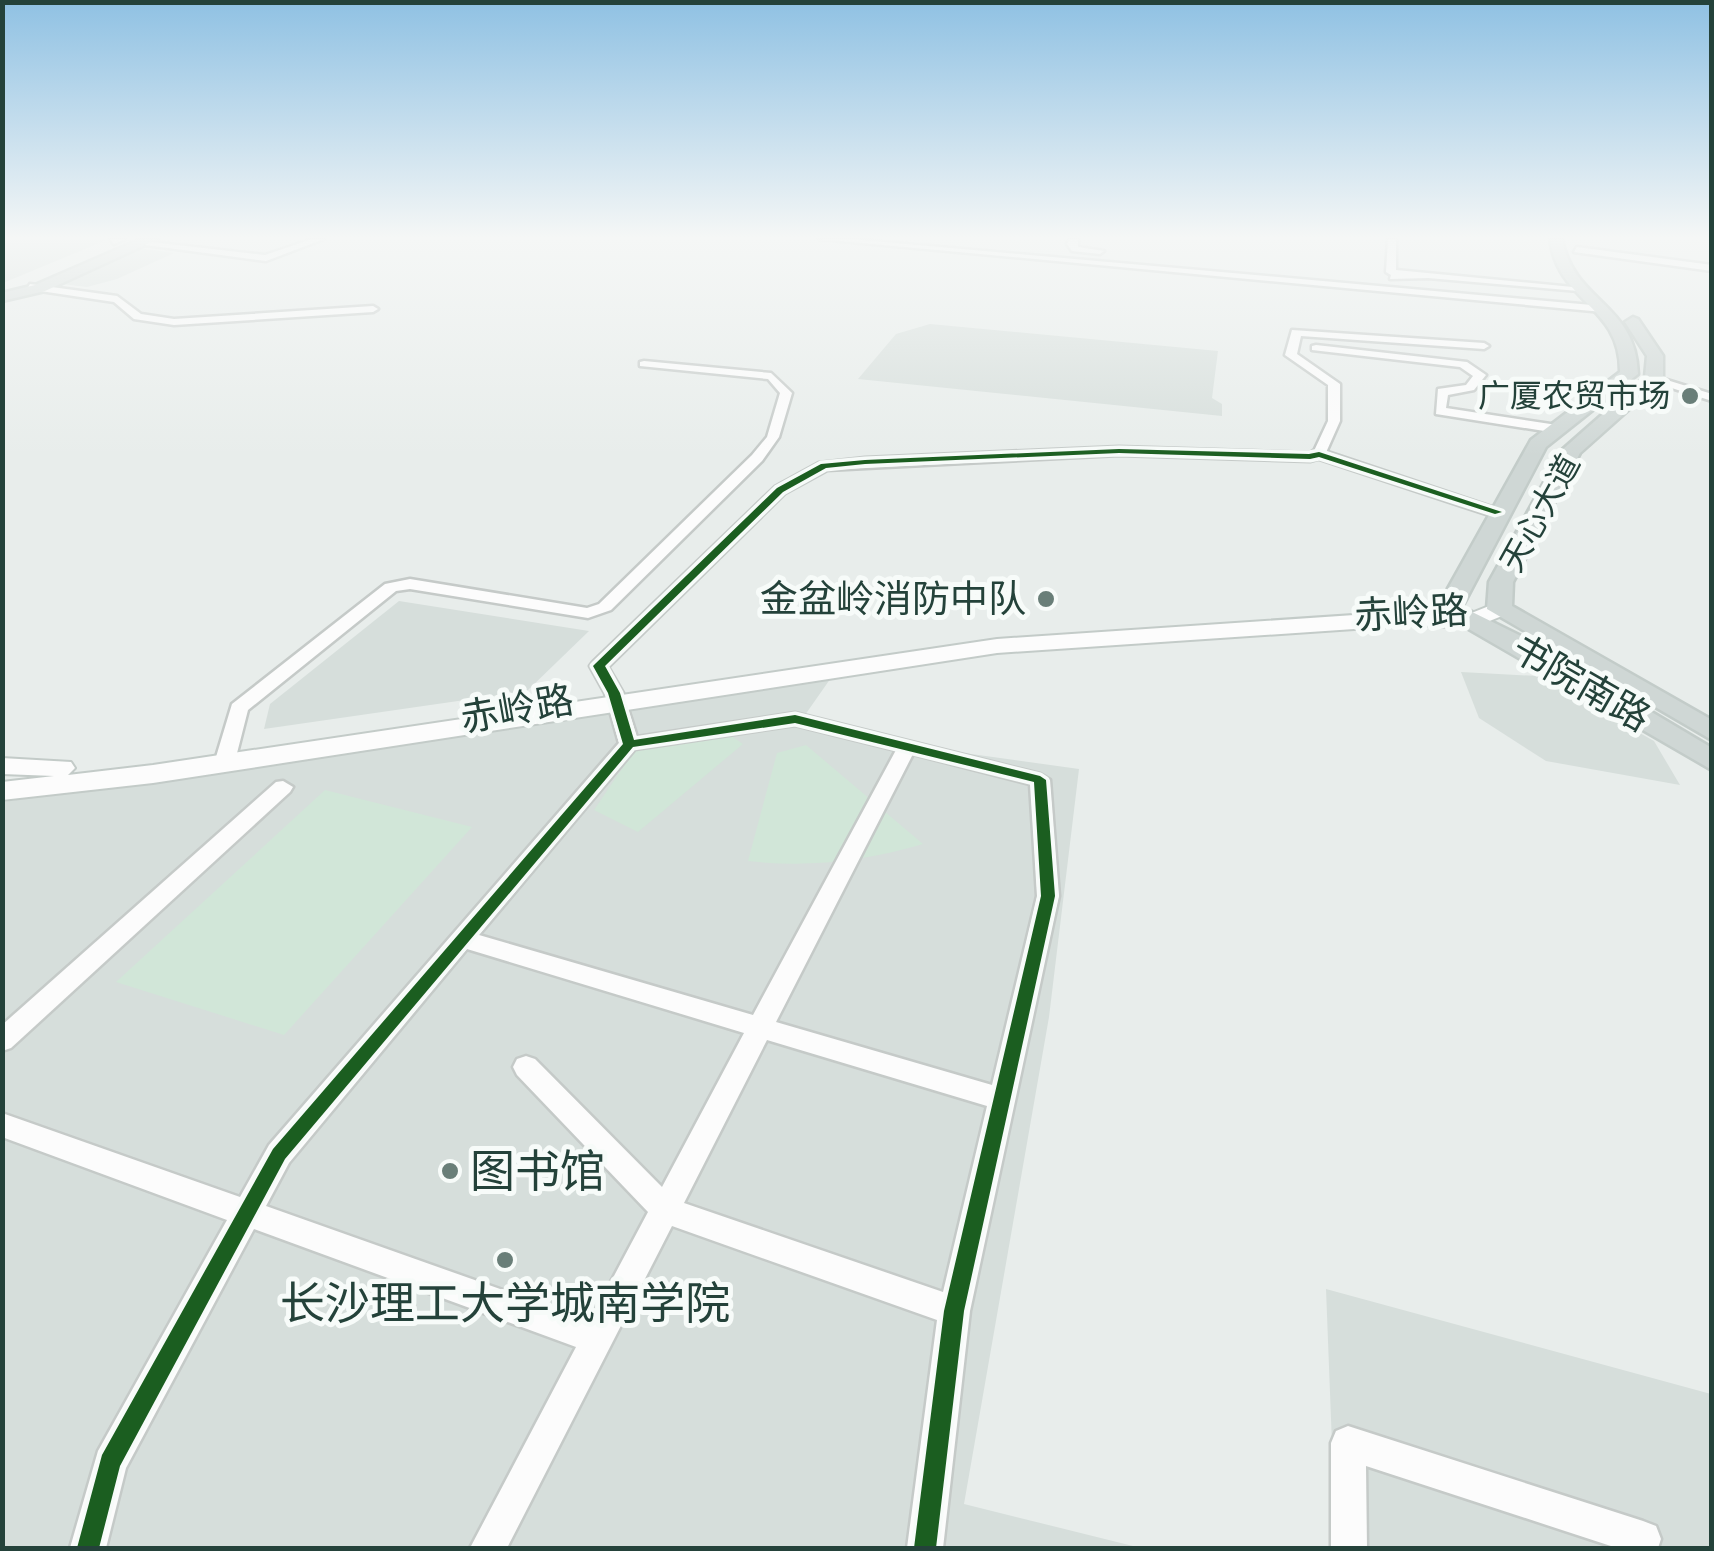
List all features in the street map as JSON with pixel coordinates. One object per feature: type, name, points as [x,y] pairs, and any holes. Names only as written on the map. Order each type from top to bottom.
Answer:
[{"type":"main road","name":"天心大道","points":[[1460,616],[1498,512],[1538,444],[1629,374],[1632,354],[1624,330],[1605,311]]},
{"type":"main road","points":[[1622,311],[1642,332],[1655,356],[1654,379]]},
{"type":"main road","name":"天心大道","points":[[1499,608],[1501,582],[1572,450],[1654,379]]},
{"type":"main road","name":"赤岭路","points":[[6,790],[32,770],[226,757],[616,697],[997,646],[1460,616],[1499,608]]},
{"type":"main road","name":"书院南路","points":[[1499,608],[1712,732]]},
{"type":"main road","name":"书院南路","points":[[1460,616],[1530,651],[1712,762]]},
{"type":"main road","name":"赤岭路","points":[[6,790],[173,771],[616,697]]},
{"type":"street","points":[[131,311],[138,317],[174,322],[337,311]]},
{"type":"street","points":[[1318,454],[1334,421],[1334,384],[1290,355],[1293,335],[1303,331],[1484,346]]},
{"type":"street","points":[[1401,339],[1402,358]]},
{"type":"street","points":[[1316,348],[1463,364],[1480,375],[1470,388],[1442,392],[1440,411],[1558,429]]},
{"type":"street","points":[[226,757],[240,708],[391,587],[410,584],[558,610],[588,612],[605,607],[757,458],[773,437],[786,393],[771,376],[644,364]]},
{"type":"street","points":[[1654,379],[1712,398]]},
{"type":"street","points":[[629,744],[616,697],[599,666],[780,490],[824,466],[1119,451],[1310,457],[1318,454],[1498,512]]},
{"type":"street","points":[[88,1548],[110,1463],[278,1154],[629,744],[794,719],[1040,780],[1048,896],[954,1311],[925,1548]]},
{"type":"street","points":[[488,1548],[906,747]]},
{"type":"street","points":[[2,1041],[283,787]]},
{"type":"street","points":[[462,939],[1004,1100]]},
{"type":"street","points":[[526,1068],[665,1210],[954,1311]]},
{"type":"street","points":[[2,1125],[598,1339]]},
{"type":"street","points":[[1349,1548],[1348,1444],[1643,1540],[1640,1548]]},
{"type":"shaded area","points":[[930,324],[1218,351],[1212,398],[1222,404],[1222,416],[858,379],[896,334]]},
{"type":"shaded area","points":[[399,601],[589,631],[527,691],[264,729],[270,704]]},
{"type":"shaded area","points":[[1461,672],[1538,676],[1654,741],[1680,785],[1546,761],[1479,718]]},
{"type":"shaded area","name":"长沙理工大学城南学院","points":[[833,675],[805,715],[964,753],[1079,769],[1049,1017],[964,1504],[1141,1548],[3,1548],[3,802]]},
{"type":"shaded area","points":[[1326,1289],[1711,1394],[1711,1548],[1336,1548]]},
{"type":"green space","points":[[727,733],[743,744],[638,832],[594,810],[636,748]]},
{"type":"green space","points":[[806,745],[923,844],[836,861],[748,861],[777,753]]},
{"type":"green space","points":[[325,790],[472,827],[284,1035],[116,982]]},
{"type":"cycle path","points":[[88,1548],[110,1463],[279,1154],[629,744],[614,693],[599,666],[780,490],[824,466],[865,462],[1119,451],[1310,457],[1319,454],[1498,512]]},
{"type":"cycle path","points":[[629,744],[795,719],[1040,780],[1048,896],[954,1311],[925,1548]]},
{"type":"place","name":"广厦农贸市场","points":[[1690,396]]},
{"type":"place","name":"金盆岭消防中队","points":[[1046,599]]},
{"type":"place","name":"图书馆","points":[[450,1171]]},
{"type":"place","name":"长沙理工大学城南学院","points":[[505,1260]]}]
